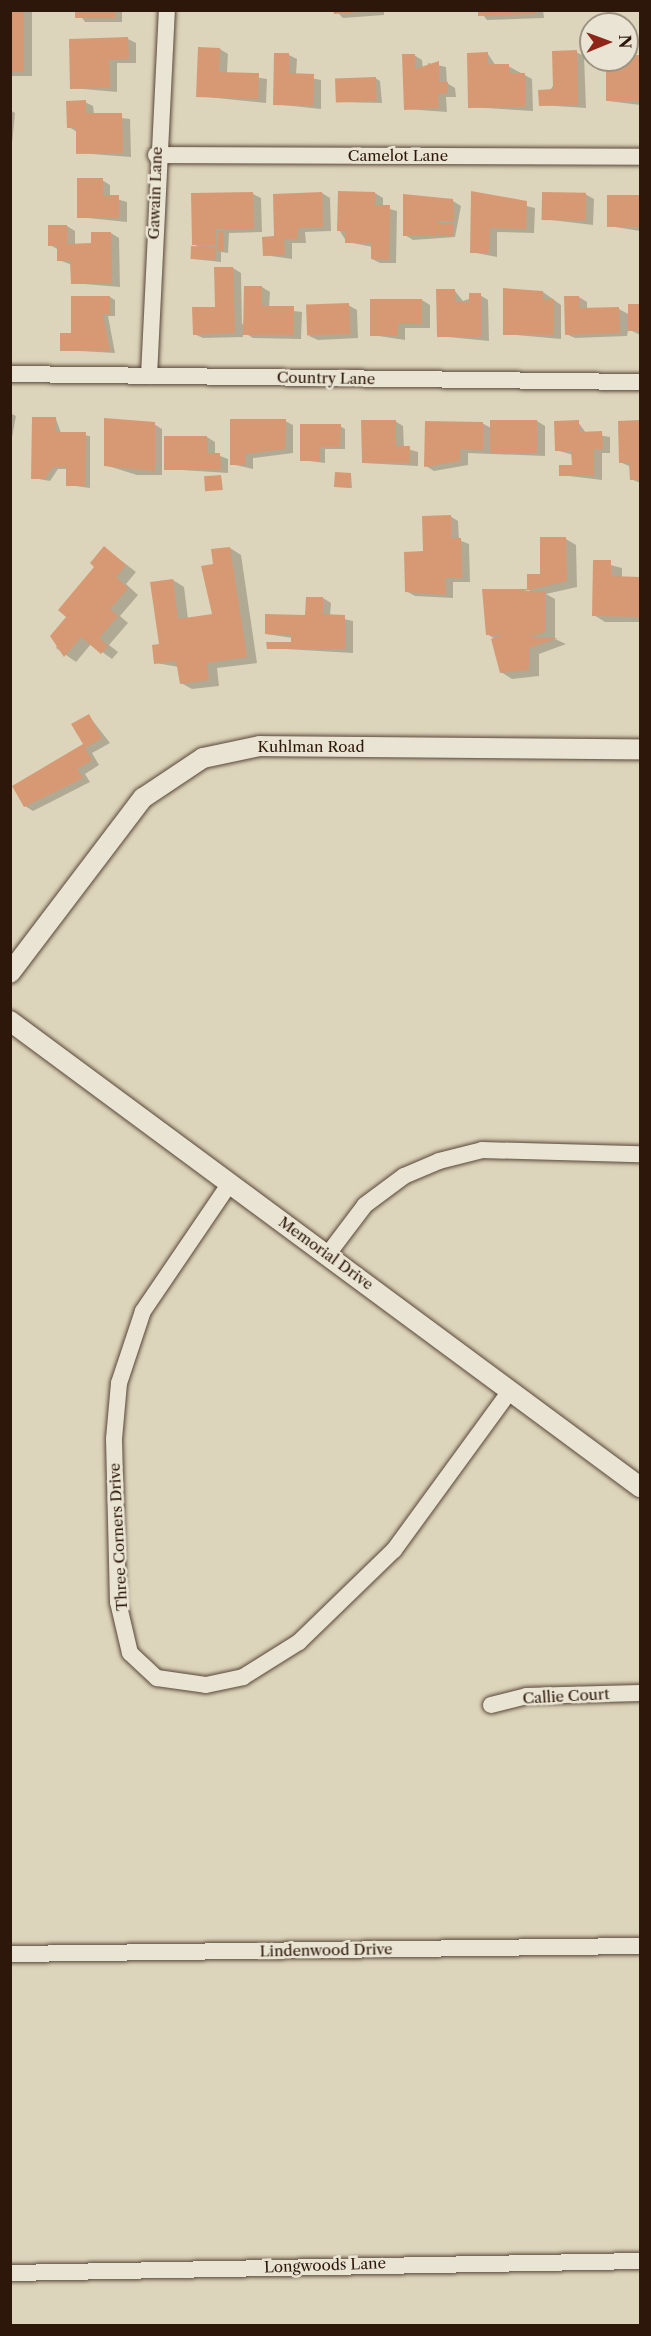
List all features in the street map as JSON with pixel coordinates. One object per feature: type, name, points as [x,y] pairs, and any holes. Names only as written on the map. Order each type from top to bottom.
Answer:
[{"type":"street","name":"Gawain Lane","points":[[149,376],[156,155],[167,10]]},
{"type":"street","name":"Camelot Lane","points":[[156,155],[640,157]]},
{"type":"street","name":"Country Lane","points":[[10,374],[640,382]]},
{"type":"street","name":"Kuhlman Road","points":[[10,973],[143,798],[203,758],[260,746],[640,749]]},
{"type":"street","name":"Memorial Drive","points":[[10,1021],[640,1487]]},
{"type":"street","points":[[328,1254],[365,1205],[404,1176],[439,1161],[482,1150],[640,1154]]},
{"type":"street","name":"Three Corners Drive","points":[[230,1183],[143,1311],[119,1383],[114,1439],[118,1602],[130,1653],[157,1678],[206,1685],[243,1677],[299,1642],[394,1550],[510,1391]]},
{"type":"street","name":"Callie Court","points":[[491,1705],[526,1696],[640,1693]]},
{"type":"street","name":"Lindenwood Drive","points":[[10,1954],[640,1946]]},
{"type":"street","name":"Longwoods Lane","points":[[10,2273],[640,2261]]},
{"type":"building","points":[[10,10],[24,10],[24,72],[10,72]]},
{"type":"building","points":[[75,10],[115,10],[115,18],[75,18]]},
{"type":"building","points":[[333,10],[360,10],[360,12],[334,14]]},
{"type":"building","points":[[478,10],[536,10],[536,14],[478,16]]},
{"type":"building","points":[[128,37],[129,59],[109,60],[110,88],[70,89],[69,39]]},
{"type":"building","points":[[198,47],[220,48],[219,72],[259,73],[258,99],[196,97]]},
{"type":"building","points":[[577,50],[578,105],[539,106],[538,90],[553,89],[552,51]]},
{"type":"building","points":[[488,52],[488,64],[509,64],[509,73],[525,73],[525,107],[468,108],[467,53]]},
{"type":"building","points":[[274,53],[289,53],[289,73],[314,74],[313,106],[273,105]]},
{"type":"building","points":[[402,54],[415,54],[415,69],[439,61],[439,82],[448,82],[448,93],[438,94],[439,108],[404,110]]},
{"type":"building","points":[[639,55],[640,101],[606,101],[606,72],[639,72]]},
{"type":"building","points":[[376,77],[377,101],[336,102],[335,78]]},
{"type":"building","points":[[86,100],[86,113],[122,113],[123,153],[76,154],[76,128],[67,128],[66,101]]},
{"type":"building","points":[[77,178],[103,178],[103,195],[119,195],[119,218],[77,218]]},
{"type":"building","points":[[338,191],[375,192],[375,205],[390,205],[389,260],[371,259],[371,243],[345,243],[345,231],[337,231]]},
{"type":"building","points":[[471,191],[527,201],[526,229],[490,228],[489,253],[470,253]]},
{"type":"building","points":[[253,192],[254,229],[216,229],[216,245],[192,245],[191,193]]},
{"type":"building","points":[[322,192],[323,227],[298,228],[298,239],[284,239],[285,255],[263,256],[262,237],[274,236],[273,194]]},
{"type":"building","points":[[542,192],[586,193],[586,221],[542,220]]},
{"type":"building","points":[[403,194],[453,199],[454,221],[437,221],[437,236],[403,236]]},
{"type":"building","points":[[607,195],[640,195],[640,227],[607,227]]},
{"type":"building","points":[[438,223],[453,223],[453,236],[438,236]]},
{"type":"building","points":[[48,225],[67,225],[67,244],[91,243],[91,232],[111,232],[112,284],[71,284],[70,261],[57,261],[57,246],[48,246]]},
{"type":"building","points":[[218,231],[224,231],[224,251],[217,250]]},
{"type":"building","points":[[191,246],[216,247],[216,260],[191,259]]},
{"type":"building","points":[[214,267],[233,267],[235,333],[193,335],[192,307],[215,307]]},
{"type":"building","points":[[244,286],[262,286],[262,306],[294,306],[294,335],[243,335]]},
{"type":"building","points":[[503,288],[543,291],[543,299],[554,299],[554,335],[503,335]]},
{"type":"building","points":[[436,289],[455,289],[456,302],[469,302],[469,293],[481,293],[481,337],[437,337]]},
{"type":"building","points":[[71,296],[110,296],[110,314],[103,314],[110,351],[60,351],[60,333],[71,333]]},
{"type":"building","points":[[564,296],[579,296],[579,308],[619,307],[620,333],[565,335]]},
{"type":"building","points":[[370,299],[422,299],[422,324],[398,324],[398,336],[370,336]]},
{"type":"building","points":[[349,303],[350,334],[307,335],[306,305]]},
{"type":"building","points":[[628,304],[640,304],[640,331],[628,331]]},
{"type":"building","points":[[32,417],[56,417],[56,432],[86,432],[85,486],[66,486],[66,467],[53,467],[45,479],[31,479]]},
{"type":"building","points":[[104,418],[155,422],[155,471],[104,466]]},
{"type":"building","points":[[230,419],[286,419],[285,449],[245,454],[245,465],[230,465]]},
{"type":"building","points":[[361,420],[396,420],[396,446],[410,446],[410,463],[362,463]]},
{"type":"building","points":[[490,420],[537,420],[537,453],[490,453]]},
{"type":"building","points":[[579,420],[579,432],[602,431],[603,449],[594,449],[594,476],[559,476],[559,465],[572,465],[571,451],[555,451],[554,421]]},
{"type":"building","points":[[640,420],[640,480],[630,480],[629,463],[619,463],[618,421]]},
{"type":"building","points":[[425,421],[483,422],[483,450],[460,449],[460,461],[424,467]]},
{"type":"building","points":[[300,424],[341,424],[340,447],[320,447],[320,461],[300,461]]},
{"type":"building","points":[[164,436],[207,436],[208,453],[220,453],[221,470],[164,470]]},
{"type":"building","points":[[335,472],[351,473],[350,488],[334,487]]},
{"type":"building","points":[[221,475],[222,490],[205,491],[204,476]]},
{"type":"building","points":[[451,515],[451,538],[461,538],[462,578],[445,578],[446,595],[405,592],[404,552],[423,551],[422,516]]},
{"type":"building","points":[[540,537],[566,537],[567,581],[524,591],[545,591],[545,632],[529,638],[558,638],[529,648],[529,670],[500,673],[491,639],[502,635],[486,635],[482,589],[527,589],[527,574],[540,574]]},
{"type":"building","points":[[104,546],[126,565],[116,577],[128,588],[110,609],[118,616],[99,638],[108,646],[101,654],[81,637],[64,657],[50,636],[66,617],[58,610],[94,567],[90,563]]},
{"type":"building","points":[[230,547],[247,657],[207,663],[209,680],[180,684],[176,661],[154,664],[152,645],[159,644],[150,582],[173,579],[178,619],[212,614],[201,566],[213,564],[211,549]]},
{"type":"building","points":[[593,560],[611,560],[611,576],[640,577],[640,628],[638,617],[592,616]]},
{"type":"building","points":[[306,597],[323,597],[323,614],[345,615],[345,649],[267,649],[266,642],[291,642],[291,635],[265,634],[265,614],[305,615]]},
{"type":"building","points":[[89,714],[102,738],[85,748],[92,760],[77,769],[83,778],[24,807],[12,786],[83,744],[71,724]]}]
